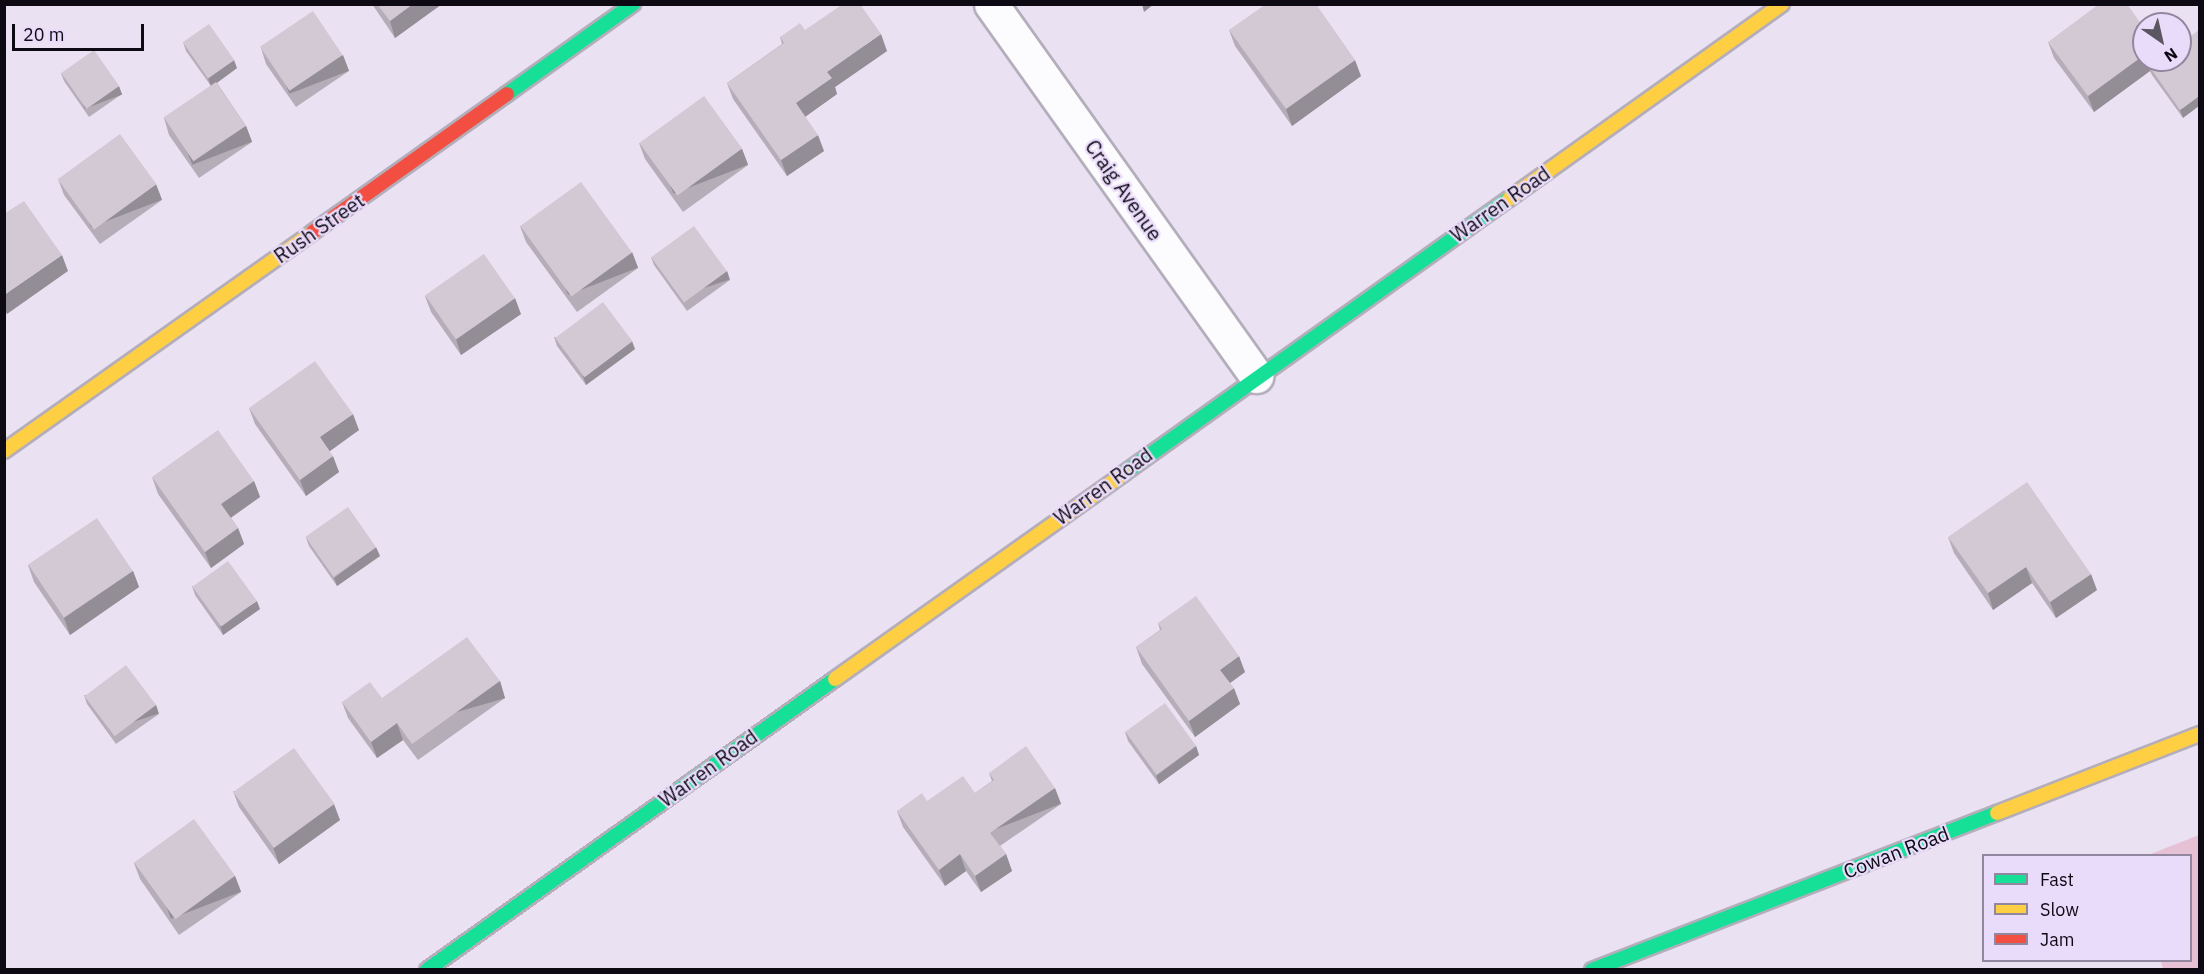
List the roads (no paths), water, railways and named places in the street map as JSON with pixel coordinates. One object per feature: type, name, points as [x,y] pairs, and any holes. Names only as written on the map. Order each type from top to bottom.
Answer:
[{"type":"main road","name":"Rush Street","points":[[4,451],[633,4]]},
{"type":"main road","name":"Warren Road","points":[[427,969],[1256,376],[1782,4]]},
{"type":"main road","name":"Cowan Road","points":[[1592,969],[2199,734]]},
{"type":"main road","points":[[445,956],[454,969]]},
{"type":"street","name":"Craig Avenue","points":[[991,4],[1256,376]]}]
